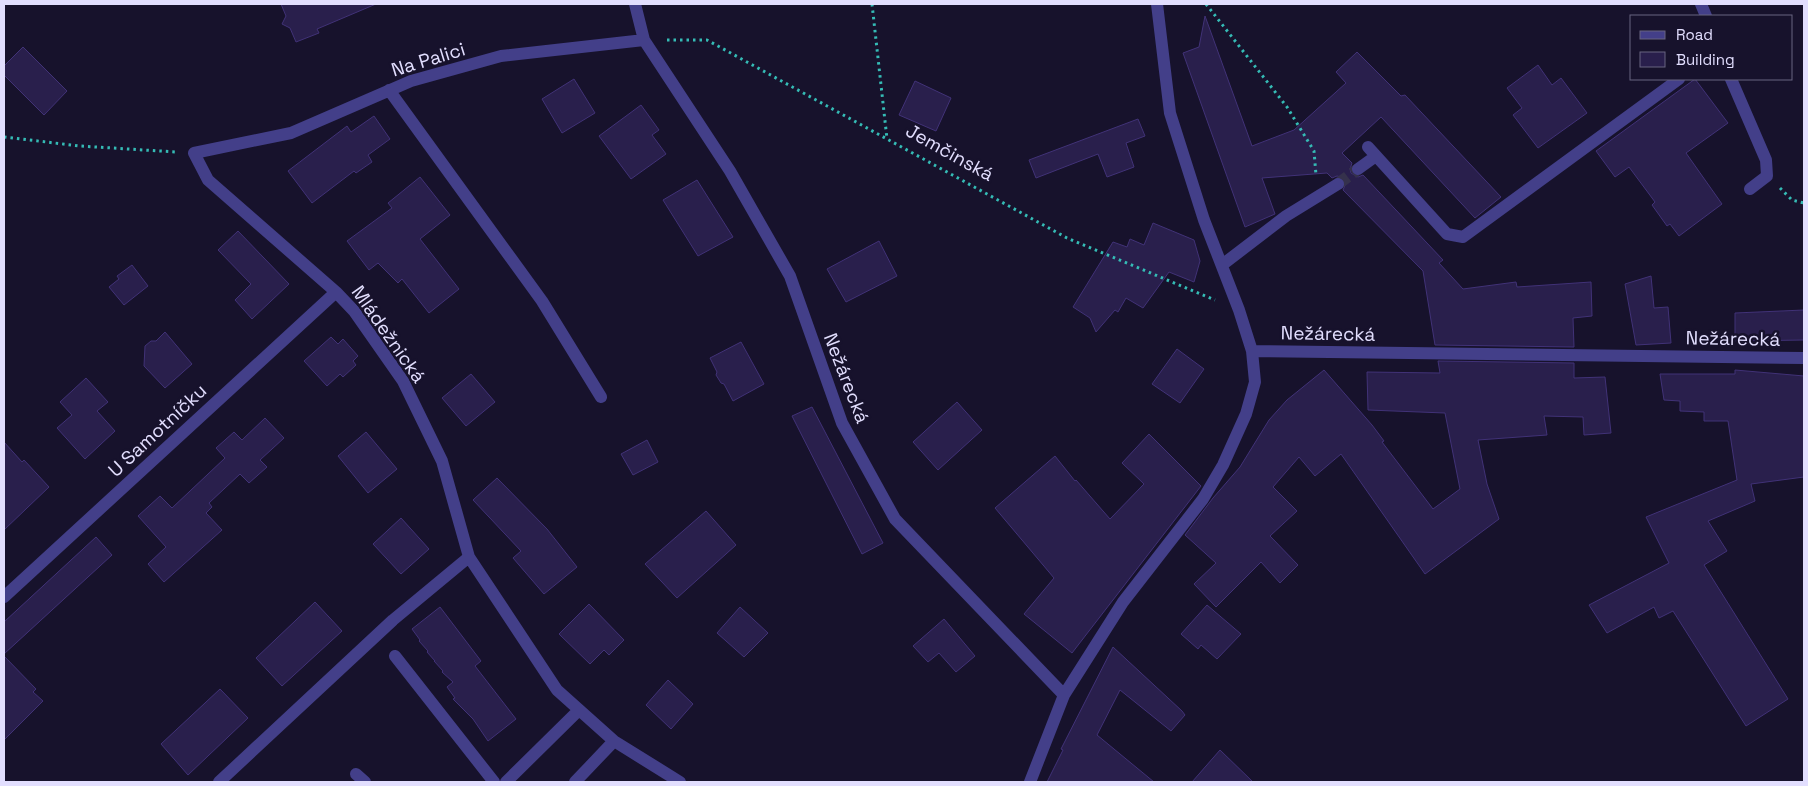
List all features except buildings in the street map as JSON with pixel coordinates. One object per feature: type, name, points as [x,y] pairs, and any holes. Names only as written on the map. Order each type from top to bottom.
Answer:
[{"type":"street","points":[[635,4],[644,40]]},
{"type":"street","points":[[1030,782],[1064,695],[1123,602],[1202,499],[1224,465],[1246,414],[1255,382],[1252,351],[1239,310],[1204,220],[1170,114],[1156,4]]},
{"type":"street","name":"Na Palici","points":[[194,153],[291,133],[411,80],[501,56],[644,40]]},
{"type":"street","name":"Nežárecká","points":[[644,40],[730,171],[790,276],[842,423],[895,519],[1064,695]]},
{"type":"street","points":[[1358,169],[1372,152],[1447,234],[1463,237],[1678,80]]},
{"type":"street","points":[[1731,80],[1766,160],[1767,176],[1750,189]]},
{"type":"street","points":[[389,90],[542,301],[601,397]]},
{"type":"street","name":"Mládežnická","points":[[194,153],[208,180],[336,292],[354,311],[403,381],[442,461],[469,557],[556,690],[614,741],[680,782]]},
{"type":"street","points":[[1222,265],[1286,216],[1338,184]]},
{"type":"street","name":"U Samotníčku","points":[[4,596],[336,292]]},
{"type":"street","name":"Nežárecká","points":[[1252,351],[1804,358]]},
{"type":"street","points":[[219,782],[392,620],[469,557]]},
{"type":"street","points":[[395,656],[494,782]]},
{"type":"street","points":[[506,782],[579,710]]},
{"type":"street","points":[[575,782],[614,741]]},
{"type":"path","points":[[872,4],[887,140]]},
{"type":"path","points":[[1206,4],[1287,108],[1314,152],[1317,169],[1315,198]]},
{"type":"path","name":"Jemčinská","points":[[644,40],[707,40],[1067,238],[1239,310]]},
{"type":"path","points":[[4,137],[80,146],[194,153]]},
{"type":"path","points":[[1767,176],[1792,200],[1804,203]]},
{"type":"tunnel","points":[[1338,184],[1358,169]]}]
